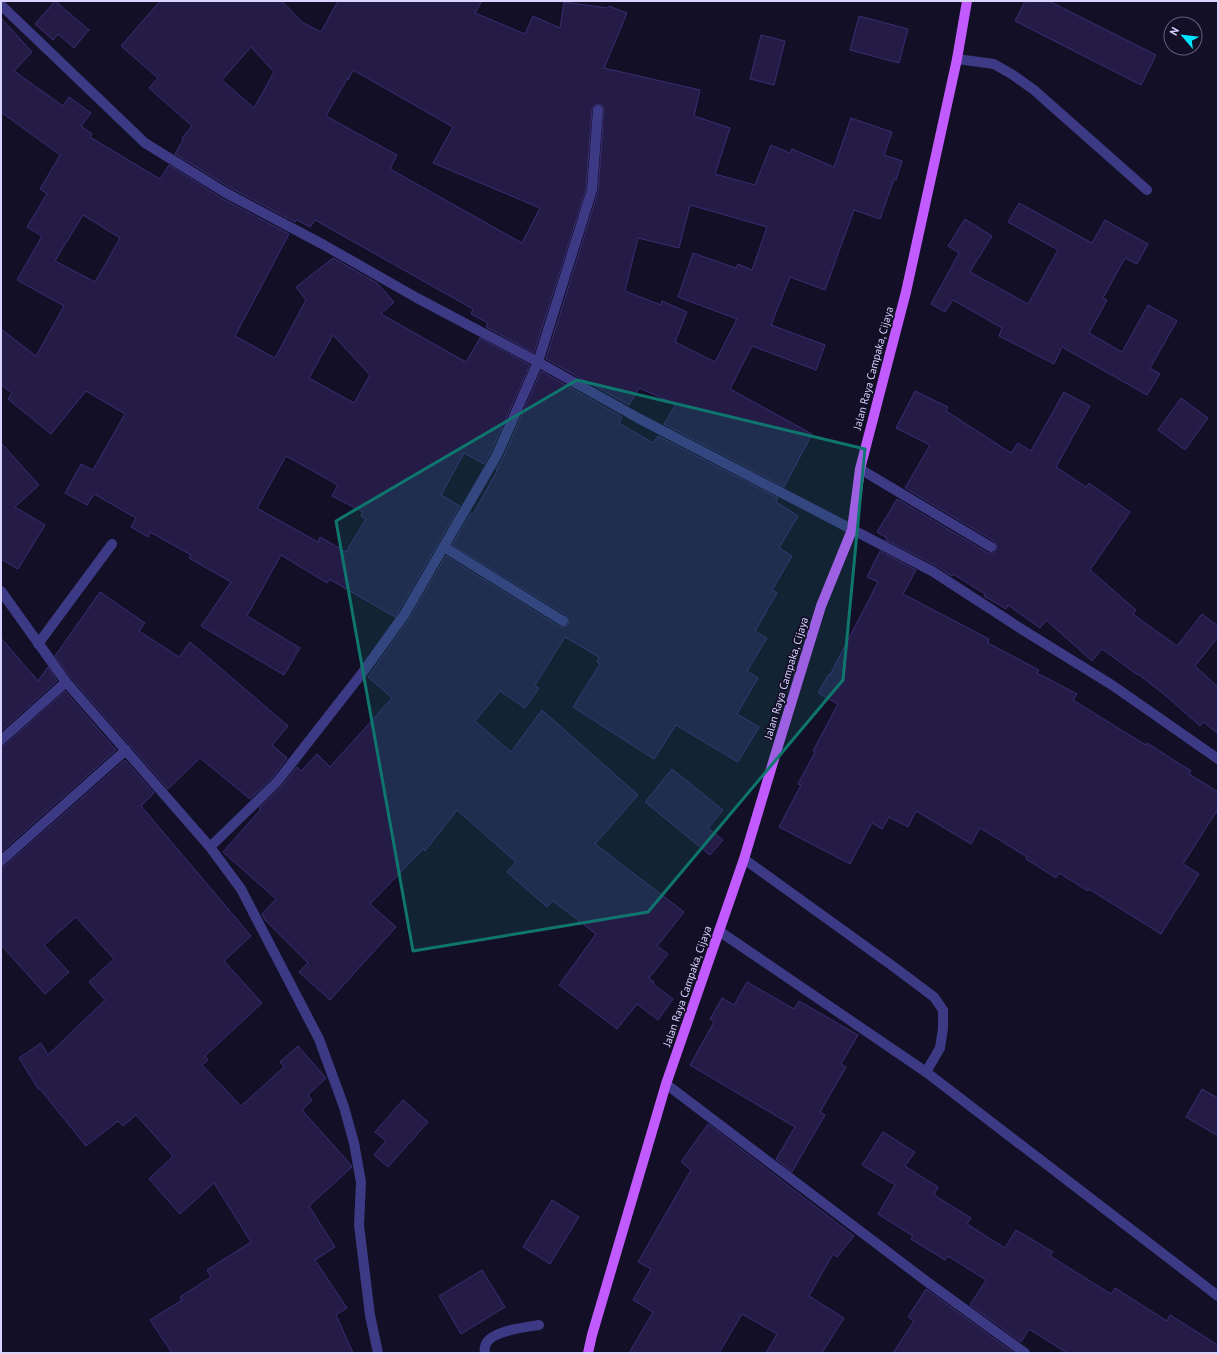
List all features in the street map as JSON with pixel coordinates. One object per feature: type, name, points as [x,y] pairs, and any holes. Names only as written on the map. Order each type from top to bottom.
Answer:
[{"type":"main road","name":"Jalan Raya Campaka, Cijaya","points":[[588,1353],[594,1327],[666,1084],[744,859],[821,606],[852,530],[860,469],[906,292],[967,1]]},
{"type":"street","points":[[1,5],[145,143],[226,193],[324,245],[416,298],[538,362],[638,418],[932,571],[1112,685],[1218,759]]},
{"type":"street","points":[[956,59],[994,64],[1013,75],[1034,90],[1147,190]]},
{"type":"street","points":[[210,847],[277,782],[358,679],[404,615],[497,455],[538,362],[592,190],[598,110]]},
{"type":"street","points":[[860,469],[991,547]]},
{"type":"street","points":[[38,644],[112,544]]},
{"type":"street","points":[[444,547],[564,621]]},
{"type":"street","points":[[1,591],[66,682],[210,847],[240,889],[315,1032],[332,1072],[354,1143],[361,1182],[359,1225],[370,1316],[378,1353]]},
{"type":"street","points":[[1,740],[66,682]]},
{"type":"street","points":[[1,861],[126,750]]},
{"type":"street","points":[[744,859],[894,967],[934,998],[944,1010],[943,1028],[940,1048],[926,1072]]},
{"type":"street","points":[[719,931],[926,1072],[1218,1296]]},
{"type":"street","points":[[666,1084],[926,1281],[1025,1353]]},
{"type":"street","points":[[485,1353],[484,1346],[489,1339],[498,1333],[539,1325]]},
{"type":"highlighted area","points":[[577,380],[865,449],[843,680],[648,912],[413,951],[336,521]]},
{"type":"building","points":[[55,1],[89,30],[74,48],[58,34],[53,40],[35,24]]},
{"type":"building","points":[[160,1],[282,1],[302,22],[321,32],[338,1],[482,1],[475,13],[525,34],[533,16],[560,28],[564,2],[608,8],[609,6],[627,13],[604,68],[700,90],[694,116],[730,128],[715,174],[755,185],[771,145],[790,153],[792,149],[834,167],[851,118],[892,132],[884,155],[902,161],[880,219],[854,210],[825,290],[790,277],[771,325],[825,345],[816,370],[752,346],[730,389],[812,434],[784,487],[664,424],[676,404],[639,388],[629,405],[546,359],[598,192],[604,110],[602,105],[596,104],[592,109],[586,189],[534,353],[486,327],[488,323],[471,314],[473,309],[315,220],[310,227],[297,220],[295,222],[229,187],[175,154],[183,140],[182,138],[192,126],[149,88],[158,78],[121,46]],"holes":[[[251,47],[274,72],[254,108],[222,80]],[[353,70],[453,127],[433,163],[540,208],[522,243],[390,169],[397,155],[326,116],[347,79],[348,80]],[[690,205],[767,227],[752,270],[738,264],[736,268],[693,253],[678,297],[737,319],[715,362],[675,342],[687,312],[662,301],[661,305],[625,291],[638,238],[679,248]]]},
{"type":"building","points":[[1025,1],[1049,1],[1156,55],[1141,85],[1015,21]]},
{"type":"building","points":[[859,16],[908,29],[899,63],[850,50]]},
{"type":"building","points":[[1,18],[32,52],[14,71],[63,106],[69,97],[91,113],[81,126],[92,134],[90,137],[160,179],[169,165],[223,199],[289,234],[235,336],[275,358],[306,300],[296,287],[333,258],[377,283],[394,302],[381,314],[466,362],[480,338],[530,365],[491,452],[484,464],[464,453],[441,495],[460,506],[395,617],[329,579],[327,583],[281,555],[247,616],[300,648],[284,675],[201,626],[231,582],[189,558],[191,555],[150,532],[148,537],[131,527],[136,518],[94,494],[87,505],[65,493],[81,464],[93,470],[125,414],[86,391],[51,434],[8,399],[12,393],[1,385],[1,329],[36,356],[64,306],[17,280],[42,236],[27,227],[47,194],[40,189],[60,155],[1,112]],"holes":[[[83,215],[120,238],[95,282],[55,261]],[[333,335],[370,375],[354,403],[309,378]],[[286,456],[338,485],[332,496],[363,512],[361,516],[366,519],[346,552],[320,537],[318,542],[257,508]]]},
{"type":"building","points":[[761,35],[785,41],[774,85],[750,79]]},
{"type":"building","points":[[1019,203],[1092,243],[1105,220],[1148,244],[1137,264],[1125,258],[1103,298],[1107,300],[1089,333],[1122,352],[1148,305],[1177,321],[1150,368],[1160,374],[1147,395],[1062,347],[1054,364],[999,336],[1002,328],[953,300],[945,312],[931,304],[959,253],[948,246],[965,219],[992,236],[970,272],[1028,304],[1058,250],[1008,222]]},
{"type":"building","points":[[541,371],[622,417],[619,423],[653,443],[658,436],[778,498],[776,502],[798,516],[779,548],[792,556],[772,590],[777,593],[755,631],[767,638],[747,671],[758,678],[737,714],[759,727],[738,762],[676,725],[654,759],[573,707],[600,664],[597,662],[599,657],[565,637],[535,685],[539,688],[525,708],[500,691],[475,721],[511,752],[542,710],[638,795],[595,844],[684,912],[657,946],[668,954],[649,978],[654,982],[653,984],[673,999],[658,1020],[637,1004],[617,1029],[559,985],[596,934],[553,901],[547,907],[507,872],[516,862],[457,810],[425,851],[423,849],[370,904],[396,927],[330,1000],[299,972],[308,963],[265,920],[262,914],[276,899],[223,852],[261,809],[259,808],[282,786],[297,767],[301,771],[317,754],[330,767],[392,698],[368,677],[409,619],[446,556],[560,627],[568,625],[569,621],[566,615],[452,545],[471,513],[473,514],[497,471],[496,470],[503,458]]},
{"type":"building","points":[[915,391],[948,407],[946,411],[1011,453],[1018,443],[1031,451],[1064,392],[1090,406],[1056,467],[1086,487],[1089,483],[1130,512],[1090,570],[1136,610],[1133,614],[1177,646],[1202,614],[1218,626],[1218,637],[1195,666],[1218,687],[1218,734],[1204,722],[1200,726],[1165,695],[1102,649],[1092,661],[1046,620],[1040,628],[1008,605],[1006,609],[984,596],[985,594],[953,574],[952,576],[935,565],[886,540],[887,538],[877,532],[897,499],[988,553],[994,553],[997,547],[994,541],[905,488],[930,445],[896,428]]},
{"type":"building","points":[[1181,398],[1208,418],[1185,450],[1158,430]]},
{"type":"building","points":[[1,443],[39,485],[15,507],[45,525],[18,569],[1,559]]},
{"type":"building","points":[[880,551],[916,570],[903,594],[989,639],[988,643],[1039,670],[1037,673],[1077,694],[1073,700],[1146,745],[1147,743],[1191,771],[1189,774],[1218,792],[1218,809],[1183,864],[1199,874],[1161,934],[1089,889],[1088,891],[1059,873],[1056,878],[1026,859],[1027,857],[980,828],[971,844],[916,811],[908,827],[889,817],[882,829],[872,823],[850,864],[779,827],[801,785],[798,784],[815,752],[813,751],[838,704],[818,693],[829,674],[830,675],[878,582],[867,577]]},
{"type":"building","points":[[100,592],[145,623],[139,631],[179,657],[190,642],[288,726],[272,745],[287,758],[272,778],[250,799],[200,758],[168,789],[71,678],[55,656]]},
{"type":"building","points":[[1,638],[38,681],[48,667],[57,681],[1,731]]},
{"type":"building","points":[[65,691],[116,750],[1,852],[1,746],[5,745]]},
{"type":"building","points":[[125,760],[154,793],[141,806],[251,936],[224,961],[262,1003],[205,1056],[208,1060],[202,1065],[241,1106],[284,1067],[280,1062],[298,1046],[326,1078],[308,1095],[312,1100],[302,1110],[352,1167],[309,1206],[335,1247],[315,1260],[347,1308],[336,1315],[353,1353],[172,1353],[150,1320],[182,1300],[180,1297],[211,1277],[207,1270],[251,1242],[214,1183],[180,1214],[149,1179],[173,1156],[136,1115],[123,1126],[118,1121],[86,1146],[40,1089],[39,1090],[19,1058],[41,1043],[48,1055],[105,1000],[89,982],[114,959],[76,917],[44,945],[69,972],[45,994],[1,945],[1,867],[5,866]]},
{"type":"building","points":[[672,769],[723,810],[708,828],[723,840],[710,855],[645,802]]},
{"type":"building","points":[[747,982],[794,1009],[799,1001],[858,1035],[841,1064],[846,1067],[820,1112],[825,1115],[792,1172],[776,1159],[795,1127],[690,1065],[714,1022],[710,1019],[722,998],[734,1005]]},
{"type":"building","points":[[1202,1089],[1218,1098],[1218,1136],[1186,1117]]},
{"type":"building","points":[[403,1100],[428,1122],[388,1167],[374,1155],[386,1141],[375,1132]]},
{"type":"building","points":[[708,1124],[854,1236],[837,1257],[833,1254],[809,1296],[844,1318],[822,1353],[766,1353],[777,1334],[742,1314],[719,1353],[629,1353],[653,1312],[633,1300],[651,1269],[638,1262],[691,1170],[681,1162]]},
{"type":"building","points":[[883,1132],[915,1152],[905,1166],[938,1187],[934,1195],[971,1218],[967,1224],[1005,1248],[1016,1230],[1053,1252],[1050,1256],[1111,1294],[1115,1288],[1167,1321],[1170,1315],[1218,1345],[1218,1353],[1067,1353],[1029,1329],[1021,1342],[970,1305],[986,1280],[948,1256],[945,1260],[911,1239],[913,1236],[878,1214],[895,1185],[862,1165]]},
{"type":"building","points":[[552,1200],[579,1217],[550,1264],[523,1247]]},
{"type":"building","points":[[482,1270],[505,1307],[461,1334],[439,1296]]},
{"type":"building","points":[[926,1289],[1014,1353],[893,1353],[914,1321],[908,1317]]}]
